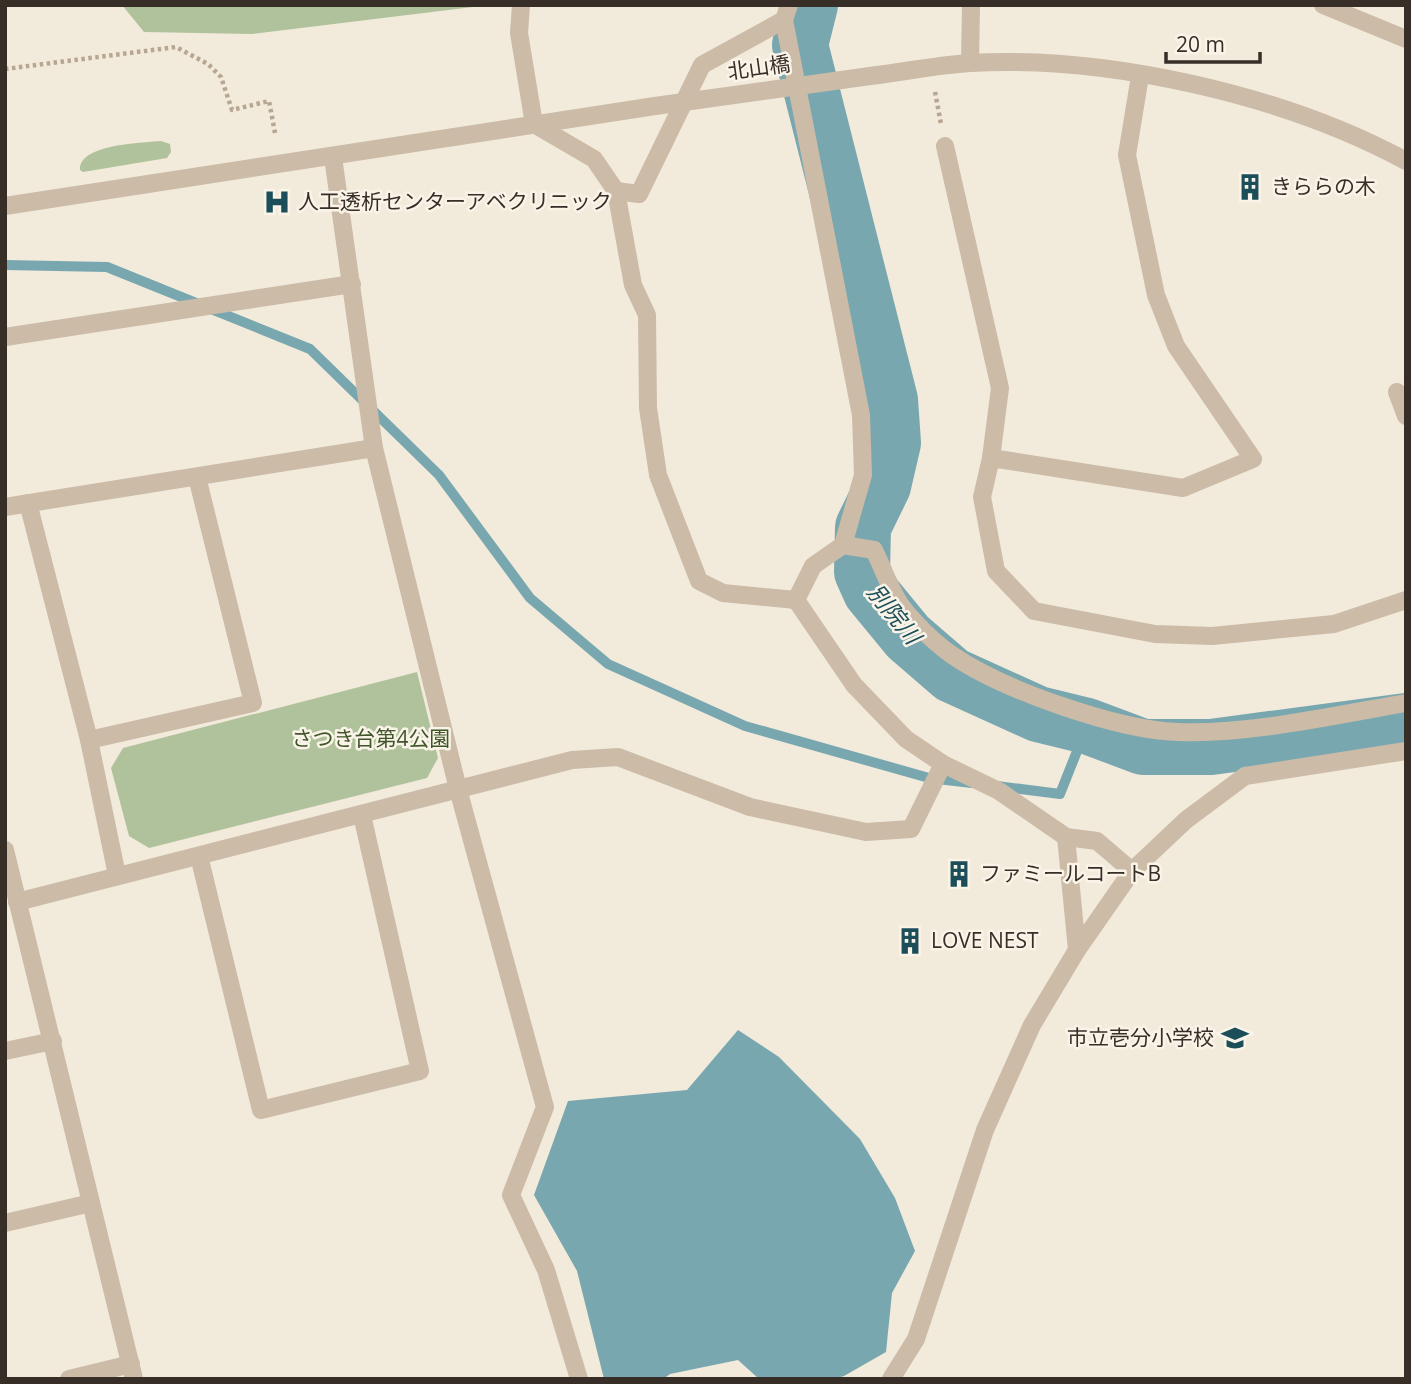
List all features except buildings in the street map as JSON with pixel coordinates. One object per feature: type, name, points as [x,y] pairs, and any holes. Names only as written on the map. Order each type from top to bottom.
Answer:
[{"type":"street","points":[[521,5],[519,33],[534,124],[594,159],[616,191],[633,285],[647,315],[648,408],[658,475],[699,581],[723,593],[796,600]]},
{"type":"street","points":[[970,63],[971,5]]},
{"type":"street","points":[[1322,5],[1406,39]]},
{"type":"street","points":[[616,191],[639,194],[702,65],[786,12],[861,415],[863,475],[843,545],[813,566],[796,600]]},
{"type":"street","name":"北山橋","points":[[5,206],[655,106],[970,63],[1069,65],[1187,83],[1303,116],[1406,161]]},
{"type":"street","points":[[991,458],[1183,488],[1253,459],[1176,346],[1156,295],[1127,155],[1140,76]]},
{"type":"street","points":[[945,146],[1000,388],[991,458],[982,497],[996,571],[1034,611],[1154,634],[1212,636],[1334,624],[1406,600]]},
{"type":"street","points":[[333,157],[374,448],[458,789],[545,1107],[511,1195],[546,1270],[579,1379]]},
{"type":"street","points":[[5,337],[352,284]]},
{"type":"street","points":[[1397,392],[1406,416]]},
{"type":"street","points":[[5,507],[374,448]]},
{"type":"street","points":[[89,740],[253,703],[197,477]]},
{"type":"street","points":[[28,503],[89,740],[117,875]]},
{"type":"street","points":[[843,545],[874,550],[902,607],[950,654],[992,678],[1079,710],[1149,729],[1179,732],[1233,729],[1406,703]]},
{"type":"street","points":[[796,600],[854,685],[906,739],[943,764],[999,791],[1066,837],[1097,841],[1132,871]]},
{"type":"street","points":[[891,1379],[916,1339],[985,1130],[1032,1026],[1077,950],[1132,871],[1186,820],[1245,776],[1406,751]]},
{"type":"street","points":[[18,902],[572,760],[618,757],[750,807],[866,832],[911,829],[943,764]]},
{"type":"street","points":[[199,856],[261,1110],[420,1071],[362,815]]},
{"type":"street","points":[[1066,837],[1077,950]]},
{"type":"street","points":[[5,850],[132,1371],[69,1379]]},
{"type":"street","points":[[5,1051],[53,1041]]},
{"type":"street","points":[[5,1223],[91,1203]]},
{"type":"path","points":[[5,69],[176,47],[208,64],[221,77],[232,110],[269,101],[275,133]]},
{"type":"path","points":[[934,91],[945,146]]},
{"type":"green space","points":[[122,5],[481,6],[252,34],[144,32]]},
{"type":"green space","points":[[161,141],[170,144],[171,152],[167,158],[83,172],[80,170],[82,161],[100,150],[126,144]]},
{"type":"green space","name":"さつき台第4公園","points":[[417,672],[438,758],[427,778],[149,848],[129,836],[111,768],[123,748]]},
{"type":"water","points":[[738,1030],[779,1057],[860,1139],[895,1198],[915,1251],[892,1293],[886,1352],[834,1379],[759,1379],[738,1360],[670,1374],[663,1379],[604,1379],[577,1271],[534,1195],[568,1101],[687,1090]]},
{"type":"waterway","name":"別院川","points":[[810,5],[800,45],[890,400],[893,443],[883,486],[863,527],[862,572],[871,592],[908,637],[952,675],[1038,714],[1087,726],[1143,747],[1211,747],[1406,721]]},
{"type":"waterway","points":[[5,265],[107,267],[310,349],[439,475],[530,598],[608,664],[745,726],[929,778],[972,783]]},
{"type":"waterway","points":[[997,786],[1060,794],[1087,726]]},
{"type":"place","name":"きららの木","points":[[1250,187]]},
{"type":"place","name":"人工透析センターアベクリニック","points":[[277,202]]},
{"type":"place","name":"ファミールコートB","points":[[959,874]]},
{"type":"place","name":"LOVE NEST","points":[[910,941]]},
{"type":"place","name":"市立壱分小学校","points":[[1235,1038]]}]
